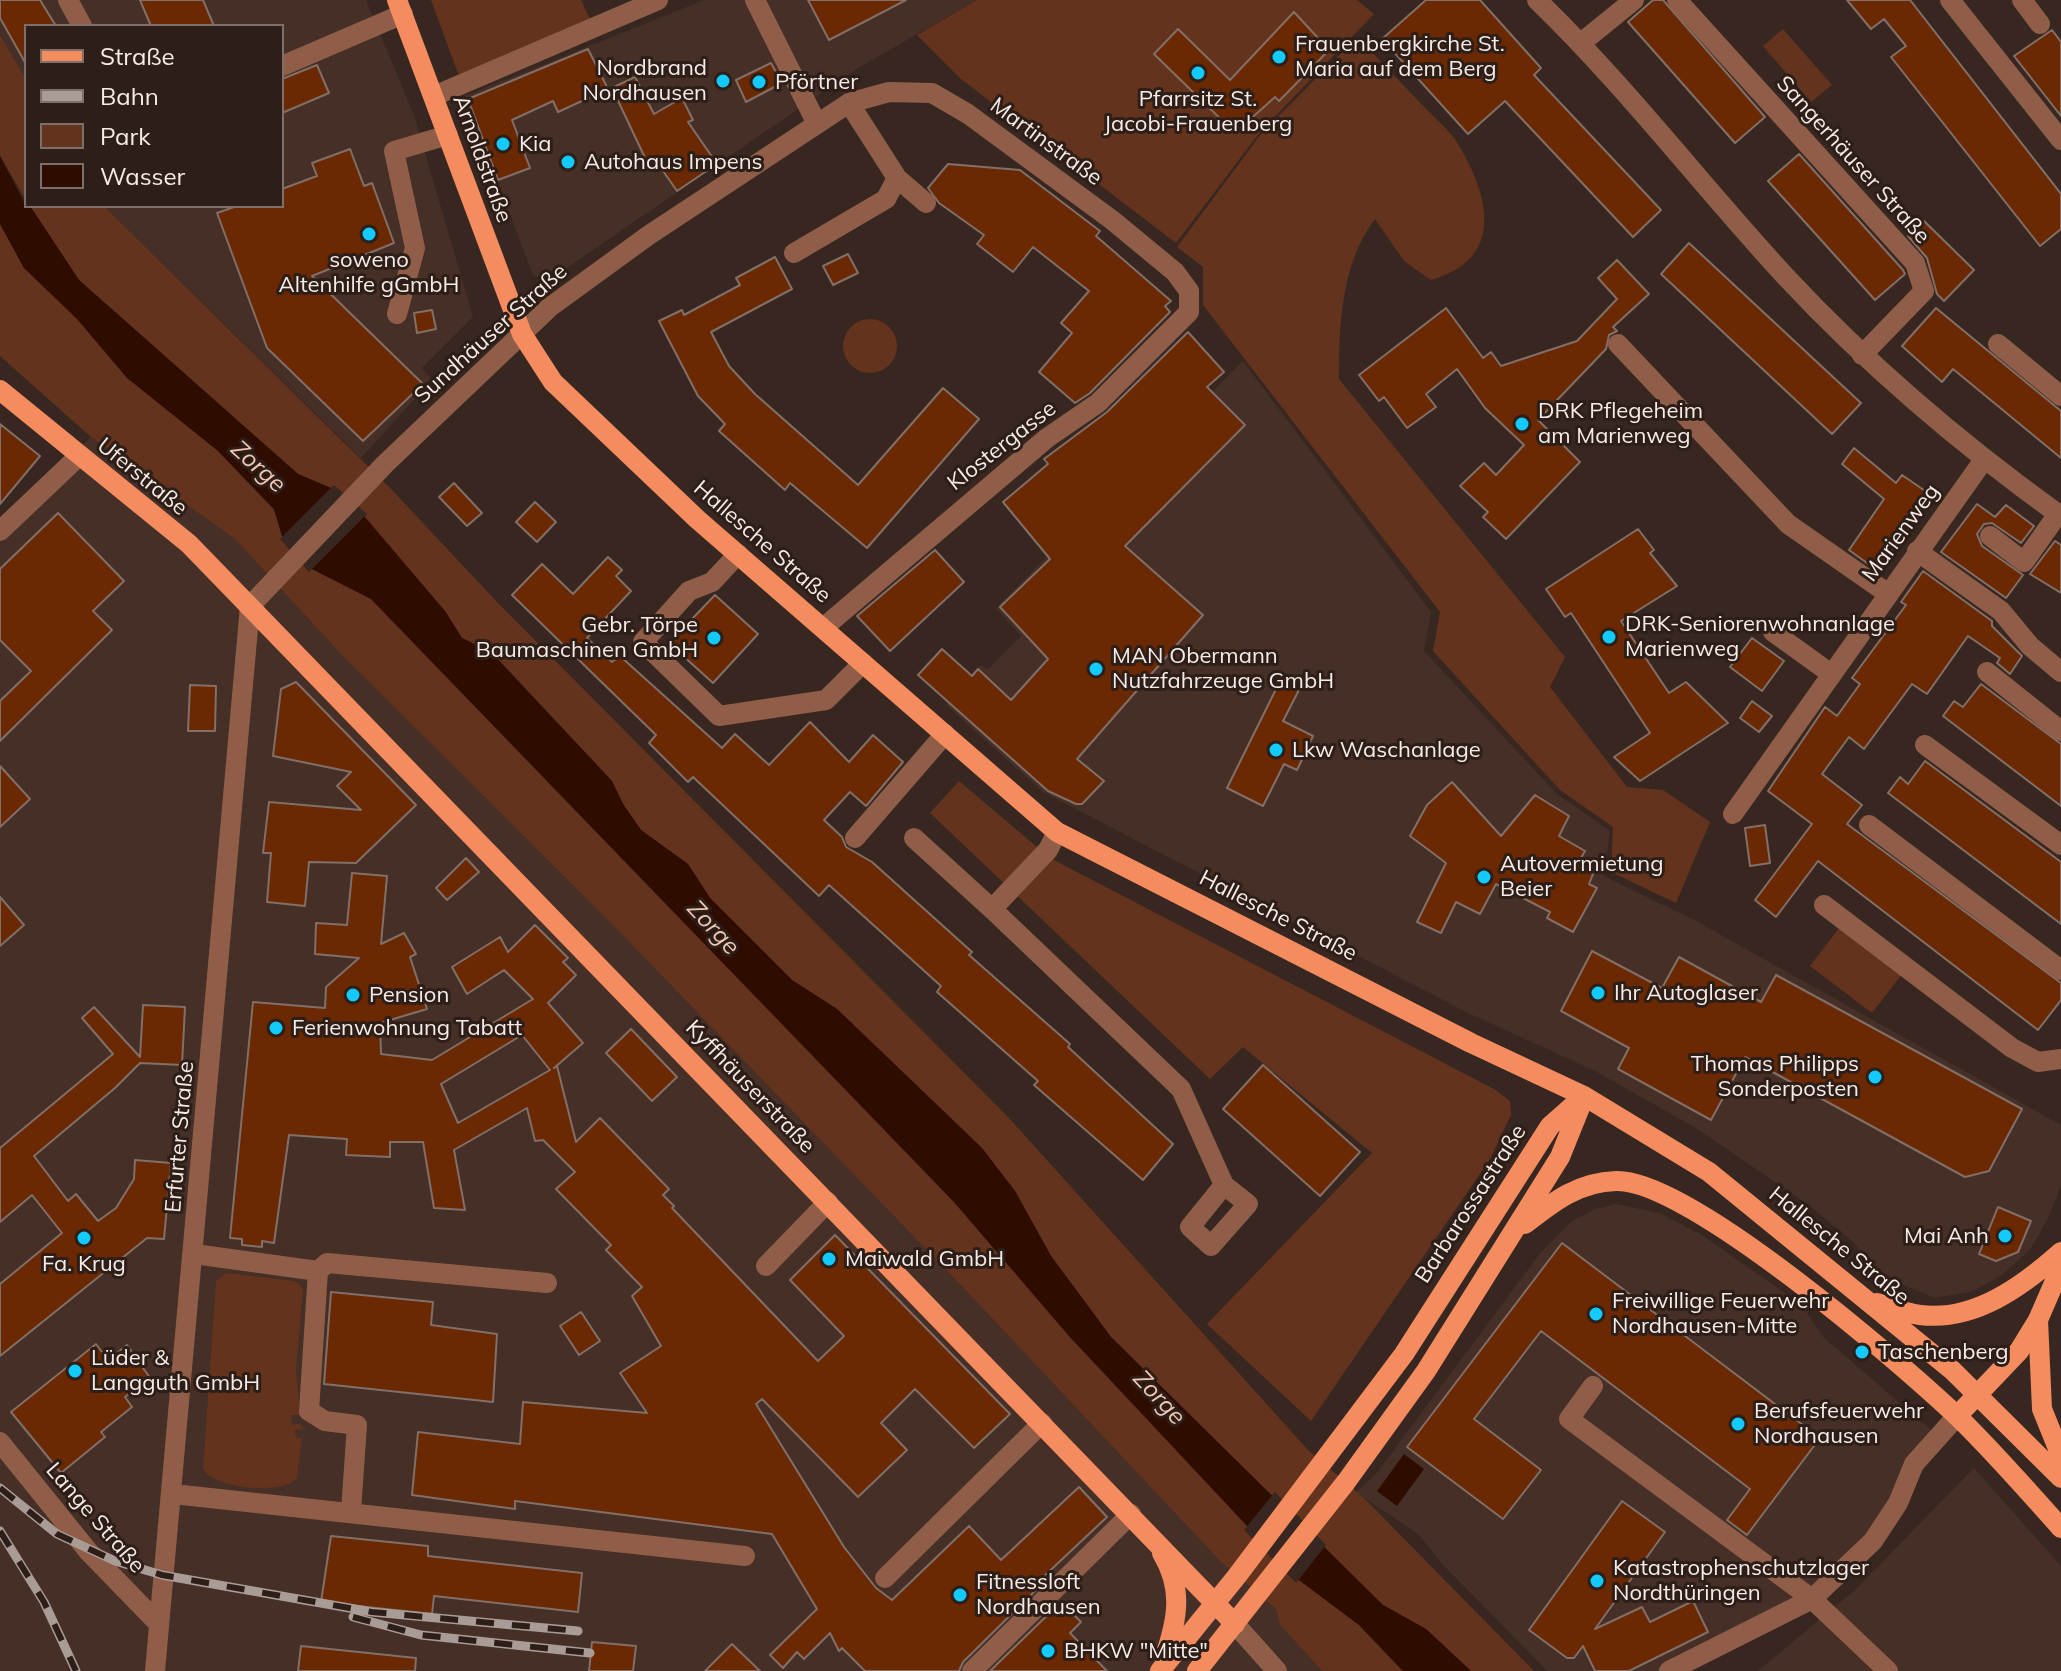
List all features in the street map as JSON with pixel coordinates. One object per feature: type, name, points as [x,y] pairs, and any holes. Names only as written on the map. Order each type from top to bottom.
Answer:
[{"type":"main road","name":"Arnoldstraße","points":[[400,7],[522,334]]},
{"type":"main road","name":"Hallesche Straße","points":[[522,334],[553,382],[738,554],[1057,832],[1462,1038],[1584,1096],[1709,1172],[1978,1394],[2061,1478]]},
{"type":"main road","name":"Uferstraße","points":[[0,390],[189,544],[250,606]]},
{"type":"main road","name":"Kyffhäuserstraße","points":[[250,606],[1215,1601]]},
{"type":"main road","points":[[1197,1671],[1346,1482],[1426,1371],[1560,1157],[1584,1096]]},
{"type":"main road","name":"Barbarossastraße","points":[[1160,1670],[1237,1576],[1404,1354],[1550,1126],[1584,1096]]},
{"type":"main road","points":[[1515,1232],[1564,1194],[1586,1184],[1619,1180],[1663,1191],[1759,1253],[1871,1341],[1957,1416],[2061,1528]]},
{"type":"main road","points":[[1869,1301],[1921,1315],[1987,1305],[2025,1282],[2061,1252]]},
{"type":"main road","points":[[1957,1416],[2019,1351],[2038,1320],[2061,1267]]},
{"type":"main road","points":[[2038,1320],[2042,1409],[2061,1456]]},
{"type":"main road","points":[[1136,1519],[1167,1561],[1178,1594],[1173,1633],[1160,1670]]},
{"type":"main road","points":[[1215,1601],[1235,1624]]},
{"type":"street","points":[[68,0],[81,24]]},
{"type":"street","points":[[434,96],[658,0]]},
{"type":"street","points":[[755,0],[816,122]]},
{"type":"street","points":[[1537,0],[1581,43],[1786,277],[1862,355],[1983,461],[2059,515],[2024,562],[1990,536]]},
{"type":"street","points":[[1581,43],[1634,0]]},
{"type":"street","name":"Sangerhäuser Straße","points":[[1677,0],[1915,263],[1924,291],[1862,355]]},
{"type":"street","points":[[1950,0],[2061,140]]},
{"type":"street","points":[[2022,0],[2040,24]]},
{"type":"street","points":[[284,65],[400,7]]},
{"type":"street","name":"Martinstraße","points":[[849,103],[889,92],[932,93],[968,114],[1112,220],[1175,272],[1189,291]]},
{"type":"street","points":[[849,103],[897,178],[926,203]]},
{"type":"street","name":"Sundhäuser Straße","points":[[250,606],[385,464],[550,307],[609,263],[816,122],[849,103]]},
{"type":"street","points":[[397,314],[415,248],[394,151],[448,135]]},
{"type":"street","points":[[794,253],[886,199],[897,178]]},
{"type":"street","name":"Klostergasse","points":[[823,628],[1047,438],[1098,403],[1189,312],[1189,291]]},
{"type":"street","points":[[1618,344],[1788,524],[1887,593]]},
{"type":"street","points":[[1998,344],[2061,396]]},
{"type":"street","points":[[0,531],[79,456]]},
{"type":"street","name":"Marienweg","points":[[1733,814],[1983,461]]},
{"type":"street","points":[[1917,551],[2001,611],[2030,646],[2061,672]]},
{"type":"street","points":[[738,554],[712,582],[689,591],[643,642],[719,716],[826,700],[863,663]]},
{"type":"street","name":"Erfurter Straße","points":[[155,1671],[250,606]]},
{"type":"street","points":[[1773,632],[1830,673]]},
{"type":"street","points":[[1987,672],[2061,731]]},
{"type":"street","points":[[855,838],[945,734]]},
{"type":"street","points":[[1925,745],[2061,845]]},
{"type":"street","points":[[1869,825],[2061,970]]},
{"type":"street","points":[[992,909],[1048,850],[1057,832]]},
{"type":"street","points":[[914,838],[1181,1089],[1224,1185]]},
{"type":"street","points":[[1824,905],[2012,1048],[2038,1062],[2061,1059]]},
{"type":"street","points":[[766,1266],[828,1202]]},
{"type":"street","points":[[194,1254],[318,1271]]},
{"type":"street","points":[[351,1511],[357,1425],[325,1421],[309,1411],[318,1271],[327,1263],[547,1283]]},
{"type":"street","points":[[1593,1386],[1569,1419],[1812,1599],[1888,1671]]},
{"type":"street","points":[[1669,1671],[1812,1599],[1873,1541],[1898,1503],[1914,1464],[1957,1416]]},
{"type":"street","points":[[885,1578],[1042,1423]]},
{"type":"street","name":"Lange Straße","points":[[0,1442],[88,1551],[157,1622]]},
{"type":"street","points":[[173,1494],[745,1556]]},
{"type":"street","points":[[972,1671],[1136,1519]]},
{"type":"street","points":[[1235,1624],[1277,1671]]},
{"type":"shaded area","points":[[0,0],[366,0],[414,115],[473,317],[422,368],[432,380],[361,458],[106,208],[284,208],[284,24],[24,24],[24,76],[0,35]]},
{"type":"shaded area","points":[[704,0],[977,0],[858,68],[548,281],[533,275],[465,96]]},
{"type":"shaded area","points":[[1243,361],[1431,612],[1424,651],[1557,794],[1610,831],[1604,876],[1696,921],[2061,1125],[2061,1186],[2048,1218],[2030,1250],[1999,1277],[1971,1292],[1934,1298],[1881,1275],[1853,1242],[1810,1206],[1696,1128],[1595,1071],[1468,1013],[1043,792],[946,705],[980,665],[988,669],[1021,636],[996,608]]},
{"type":"shaded area","points":[[91,437],[235,539],[338,651],[610,922],[973,1298],[1220,1561],[1276,1609],[1280,1625],[1322,1671],[0,1671],[0,522]]},
{"type":"shaded area","points":[[1616,1204],[1659,1213],[1702,1235],[1802,1305],[1823,1337],[1937,1435],[1898,1503],[1812,1599],[1669,1671],[1547,1671],[1444,1566],[1419,1535],[1356,1492],[1376,1474],[1541,1252],[1572,1221],[1595,1209]]},
{"type":"shaded area","points":[[1974,1468],[2061,1566],[2061,1671],[1758,1671],[1854,1591]]},
{"type":"green space","points":[[431,0],[581,0],[591,21],[459,76]]},
{"type":"green space","points":[[977,0],[1357,0],[1374,14],[1260,132],[1176,243],[961,79],[917,35]]},
{"type":"green space","points":[[1783,29],[1832,85],[1811,102],[1763,46]]},
{"type":"green space","points":[[0,35],[24,76],[24,197],[0,156]]},
{"type":"green space","points":[[1357,37],[1455,140],[1478,185],[1484,224],[1480,242],[1471,257],[1455,270],[1431,280],[1404,261],[1375,219],[1355,255],[1344,296],[1339,379],[1565,657],[1550,687],[1627,787],[1663,790],[1710,822],[1676,903],[1611,872],[1613,827],[1560,790],[1433,651],[1440,612],[1203,305],[1203,267],[1177,247],[1261,134]]},
{"type":"green space","points":[[31,208],[106,208],[392,490],[497,602],[1009,1118],[1308,1450],[1364,1498],[1534,1671],[1471,1671],[1426,1629],[1383,1605],[1111,1337],[1051,1256],[1015,1191],[982,1148],[837,1009],[792,980],[710,898],[688,864],[641,830],[612,781],[491,652],[462,638],[445,611],[331,488],[298,474],[79,280]]},
{"type":"green space","points":[[0,224],[24,268],[218,451],[274,510],[282,536],[312,569],[371,599],[954,1202],[1069,1336],[1295,1577],[1359,1625],[1403,1671],[1322,1671],[1280,1625],[1276,1609],[1220,1561],[973,1298],[610,922],[338,651],[235,539],[91,437],[0,356]]},
{"type":"green space","points":[[870,319],[889,327],[897,346],[889,365],[870,373],[851,365],[843,346],[851,327]]},
{"type":"green space","points":[[959,781],[1050,858],[1494,1089],[1510,1101],[1511,1115],[1490,1159],[1311,1421],[1207,1324],[1372,1153],[1243,1047],[1210,1079],[930,813]]},
{"type":"green space","points":[[1840,927],[1902,974],[1872,1013],[1810,966]]},
{"type":"green space","points":[[226,1273],[295,1281],[303,1288],[296,1370],[300,1415],[291,1415],[292,1425],[299,1424],[304,1429],[294,1430],[297,1438],[302,1438],[297,1479],[277,1487],[234,1485],[210,1476],[203,1469],[216,1281]]},
{"type":"water","name":"Zorge","points":[[0,156],[24,202],[24,208],[31,208],[79,280],[298,474],[331,488],[365,517],[445,611],[462,638],[491,652],[612,781],[641,830],[688,864],[710,898],[792,980],[837,1009],[982,1148],[1015,1191],[1051,1256],[1111,1337],[1383,1605],[1426,1629],[1471,1671],[1403,1671],[1359,1625],[1295,1577],[1069,1336],[954,1202],[371,599],[312,569],[282,536],[274,509],[218,451],[127,378],[77,319],[24,268],[0,224]]},
{"type":"water","points":[[1404,1454],[1424,1469],[1397,1506],[1377,1491]]},
{"type":"pier","points":[[334,485],[367,514],[309,572],[280,539]]},
{"type":"pier","points":[[1275,1492],[1326,1545],[1296,1583],[1244,1530]]},
{"type":"building","points":[[0,0],[40,0],[55,24],[24,24],[24,60],[0,18]]},
{"type":"building","points":[[140,0],[203,0],[213,24],[150,24]]},
{"type":"building","points":[[808,0],[906,0],[829,40]]},
{"type":"building","points":[[1426,0],[1480,0],[1541,68],[1534,75],[1661,210],[1633,237],[1505,101],[1468,134],[1382,39]]},
{"type":"building","points":[[1653,0],[1663,0],[1765,117],[1735,143],[1628,22]]},
{"type":"building","points":[[1847,0],[1910,0],[2061,194],[2061,229],[2040,246],[1891,57],[1906,46],[1884,19],[1871,29]]},
{"type":"building","points":[[1294,12],[1329,50],[1279,101],[1275,97],[1235,133],[1154,54],[1178,29],[1230,80]]},
{"type":"building","points":[[2052,30],[2061,42],[2061,116],[2014,56]]},
{"type":"building","name":"Kia","points":[[588,49],[608,89],[558,112],[553,101],[512,120],[530,168],[498,180],[468,99]]},
{"type":"building","name":"Pförtner","points":[[771,63],[782,83],[746,102],[736,80]]},
{"type":"building","points":[[317,65],[329,93],[284,112],[284,78]]},
{"type":"building","points":[[635,77],[654,114],[682,98],[693,120],[688,122],[717,164],[677,191],[654,158],[647,162],[612,88]]},
{"type":"building","points":[[350,149],[364,186],[372,183],[394,243],[312,276],[423,384],[363,441],[267,348],[217,213],[231,208],[284,208],[284,188],[317,176],[312,163]]},
{"type":"building","points":[[1799,154],[1903,270],[1905,274],[1875,300],[1768,181]]},
{"type":"building","points":[[948,164],[1020,170],[1100,231],[1096,236],[1171,301],[1165,306],[1170,312],[1090,393],[1075,403],[1039,372],[1072,333],[1061,323],[1089,291],[1033,247],[1013,272],[977,244],[984,235],[939,203],[928,188]]},
{"type":"building","points":[[1924,221],[1974,270],[1944,301],[1937,294],[1927,258],[1908,236]]},
{"type":"building","points":[[1689,243],[1861,403],[1832,434],[1661,274]]},
{"type":"building","points":[[848,254],[858,273],[833,285],[823,266]]},
{"type":"building","points":[[775,257],[792,289],[711,332],[729,366],[755,394],[858,485],[943,388],[979,419],[867,548],[790,483],[785,490],[719,431],[725,424],[698,396],[659,321],[682,310],[684,315],[740,285],[736,278]]},
{"type":"building","name":"DRK Pflegeheim am Marienweg","points":[[1617,260],[1649,294],[1613,327],[1617,331],[1609,335],[1606,349],[1538,420],[1580,462],[1506,539],[1483,517],[1488,512],[1460,486],[1484,463],[1496,475],[1524,445],[1485,408],[1457,369],[1426,394],[1436,407],[1407,428],[1384,397],[1379,401],[1359,375],[1446,308],[1483,358],[1491,352],[1501,366],[1577,341],[1617,299],[1598,278]]},
{"type":"building","points":[[1936,308],[2061,411],[2061,458],[1953,369],[1942,382],[1902,346]]},
{"type":"building","points":[[432,310],[436,329],[417,333],[414,313]]},
{"type":"building","points":[[1188,332],[1224,372],[1207,387],[1245,425],[1125,546],[1203,615],[1077,759],[1104,781],[1082,804],[1076,804],[1048,791],[918,675],[942,649],[972,676],[978,669],[1011,700],[1048,659],[1000,607],[1050,559],[1003,502],[1048,464],[1044,459],[1107,412]]},
{"type":"building","points":[[0,424],[40,456],[0,504]]},
{"type":"building","points":[[1854,448],[1896,483],[1902,475],[1931,495],[1878,571],[1849,550],[1884,499],[1842,464]]},
{"type":"building","points":[[454,483],[482,513],[467,526],[439,497]]},
{"type":"building","points":[[535,502],[556,522],[537,542],[516,522]]},
{"type":"building","points":[[1977,504],[1995,517],[2006,505],[2034,526],[2021,543],[1992,523],[1984,524],[1977,534],[1982,546],[2023,575],[2006,598],[1941,552]]},
{"type":"building","points":[[58,513],[124,581],[93,611],[112,630],[0,741],[0,701],[31,671],[0,640],[0,569]]},
{"type":"building","name":"DRK-Seniorenwohnanlage Marienweg","points":[[1638,529],[1654,550],[1650,553],[1677,586],[1621,621],[1669,693],[1686,682],[1728,723],[1640,781],[1614,757],[1650,733],[1571,613],[1565,617],[1546,589]]},
{"type":"building","points":[[2055,541],[2061,545],[2061,593],[2030,574]]},
{"type":"building","points":[[935,550],[964,582],[890,651],[857,616]]},
{"type":"building","points":[[608,557],[622,570],[616,576],[631,591],[587,638],[612,662],[620,656],[722,748],[735,734],[769,765],[810,722],[849,762],[873,735],[903,762],[866,806],[850,792],[824,820],[842,837],[846,847],[872,862],[972,952],[969,955],[1070,1044],[1068,1047],[1173,1144],[1143,1180],[1034,1085],[1038,1081],[937,992],[941,986],[829,885],[819,896],[693,777],[688,782],[649,743],[656,735],[512,595],[542,564],[573,594]]},
{"type":"building","points":[[1923,571],[1992,621],[1992,626],[2022,656],[2010,674],[1997,663],[2000,658],[1968,636],[1927,694],[1912,684],[1864,749],[1849,737],[1822,774],[1862,805],[1847,824],[2061,983],[2061,1000],[2038,1030],[1818,861],[1776,917],[1755,900],[1812,824],[1768,791],[1825,707],[1837,716],[1860,684],[1852,678],[1906,605],[1901,602]]},
{"type":"building","name":"Gebr. Törpe Baumaschinen GmbH","points":[[715,595],[758,634],[713,683],[669,643]]},
{"type":"building","points":[[1752,638],[1784,661],[1762,691],[1730,667]]},
{"type":"building","name":"Lkw Waschanlage","points":[[1281,679],[1300,688],[1283,721],[1313,736],[1297,770],[1284,764],[1263,806],[1227,788]]},
{"type":"building","points":[[296,682],[416,805],[356,863],[309,862],[305,906],[267,902],[271,853],[263,853],[269,802],[361,810],[337,786],[351,772],[273,756],[281,689]]},
{"type":"building","points":[[1981,684],[2061,744],[2061,806],[1943,716],[1954,701],[1963,707]]},
{"type":"building","points":[[190,685],[216,686],[215,731],[188,731]]},
{"type":"building","points":[[1752,701],[1772,716],[1759,732],[1740,718]]},
{"type":"building","points":[[1925,761],[2061,862],[2061,924],[1888,793],[1900,777],[1908,784]]},
{"type":"building","points":[[0,766],[30,799],[0,827]]},
{"type":"building","points":[[1452,782],[1501,836],[1535,795],[1569,816],[1559,836],[1585,851],[1577,865],[1593,874],[1589,884],[1597,888],[1573,932],[1547,918],[1550,912],[1496,884],[1480,914],[1456,902],[1441,933],[1417,922],[1446,863],[1410,836],[1427,805]]},
{"type":"building","points":[[1765,825],[1770,863],[1750,866],[1745,828]]},
{"type":"building","points":[[466,858],[479,872],[447,900],[436,888]]},
{"type":"building","points":[[352,873],[387,876],[381,944],[404,933],[416,954],[410,957],[427,1009],[380,1023],[381,1054],[432,1060],[533,999],[504,970],[467,994],[452,967],[500,937],[508,952],[535,925],[568,958],[563,962],[576,975],[548,1003],[583,1043],[554,1068],[557,1066],[576,1142],[600,1118],[669,1189],[663,1195],[674,1206],[672,1208],[818,1361],[844,1336],[790,1280],[835,1235],[1010,1414],[974,1448],[915,1389],[881,1423],[907,1450],[858,1497],[762,1399],[756,1404],[844,1547],[876,1588],[892,1600],[969,1526],[1001,1560],[1079,1487],[1107,1517],[1040,1580],[1043,1583],[963,1662],[959,1671],[865,1671],[842,1648],[839,1651],[830,1633],[804,1659],[797,1652],[783,1668],[770,1655],[817,1609],[772,1534],[515,1501],[515,1509],[412,1495],[418,1432],[520,1444],[523,1402],[647,1413],[620,1373],[661,1346],[632,1296],[642,1287],[606,1250],[611,1245],[556,1189],[575,1172],[543,1140],[535,1141],[527,1108],[454,1150],[465,1210],[434,1208],[423,1142],[390,1142],[390,1157],[346,1155],[347,1139],[289,1135],[274,1243],[262,1241],[262,1247],[242,1245],[242,1239],[230,1238],[253,1002],[325,1008],[326,987],[359,958],[315,954],[316,923],[347,925]],"holes":[[[522,1035],[550,1070],[458,1123],[441,1084]]]},
{"type":"building","points":[[0,897],[24,925],[0,946]]},
{"type":"building","points":[[1592,951],[1662,988],[1679,957],[1761,1002],[1776,975],[2022,1109],[1989,1171],[1965,1177],[1745,1057],[1711,1120],[1618,1069],[1629,1048],[1561,1011]]},
{"type":"building","points":[[143,1005],[185,1007],[182,1065],[140,1063],[34,1156],[68,1201],[76,1194],[98,1221],[116,1208],[134,1179],[135,1160],[171,1163],[164,1239],[147,1238],[0,1356],[0,1284],[62,1233],[32,1195],[0,1222],[0,1148],[113,1054],[82,1018],[94,1007],[140,1057]]},
{"type":"building","points":[[631,1029],[677,1077],[652,1101],[606,1053]]},
{"type":"building","points":[[1263,1065],[1360,1152],[1320,1196],[1223,1109]]},
{"type":"building","name":"Mai Anh","points":[[1998,1207],[2031,1221],[2018,1252],[1996,1261],[1979,1254]]},
{"type":"building","points":[[1562,1243],[1820,1438],[1747,1535],[1727,1520],[1750,1489],[1541,1331],[1474,1419],[1541,1470],[1503,1519],[1407,1447]]},
{"type":"building","points":[[331,1292],[433,1302],[431,1325],[497,1334],[493,1402],[324,1384]]},
{"type":"building","points":[[581,1312],[600,1341],[579,1355],[560,1326]]},
{"type":"building","points":[[96,1344],[108,1360],[127,1345],[150,1378],[125,1397],[132,1407],[101,1432],[105,1437],[61,1473],[11,1412]]},
{"type":"building","name":"Katastrophenschutzlager Nordthüringen","points":[[1622,1501],[1665,1532],[1595,1629],[1642,1607],[1650,1622],[1693,1601],[1708,1632],[1629,1671],[1595,1671],[1583,1646],[1574,1658],[1567,1658],[1529,1630]]},
{"type":"building","points":[[331,1536],[428,1546],[428,1556],[582,1573],[578,1612],[434,1596],[432,1614],[321,1602]]},
{"type":"building","name":"BHKW \"Mitte\"","points":[[1061,1602],[1081,1622],[1070,1633],[1107,1671],[990,1671]]},
{"type":"building","points":[[592,1642],[636,1646],[633,1671],[589,1671]]},
{"type":"building","points":[[732,1644],[760,1671],[705,1671]]},
{"type":"building","points":[[301,1646],[416,1658],[415,1671],[298,1671]]},
{"type":"railway","points":[[0,1488],[57,1534],[115,1561],[162,1575],[372,1612],[578,1631]]},
{"type":"railway","points":[[0,1531],[44,1602],[76,1671]]},
{"type":"railway","points":[[353,1617],[421,1635],[590,1653]]},
{"type":"place","name":"Frauenbergkirche St. Maria auf dem Berg","points":[[1279,57]]},
{"type":"place","name":"Pfarrsitz St. Jacobi-Frauenberg","points":[[1198,73]]},
{"type":"place","name":"Nordbrand Nordhausen","points":[[723,81]]},
{"type":"place","name":"Pförtner","points":[[759,82]]},
{"type":"place","name":"Kia","points":[[503,144]]},
{"type":"place","name":"Autohaus Impens","points":[[568,162]]},
{"type":"place","name":"soweno Altenhilfe gGmbH","points":[[369,234]]},
{"type":"place","name":"DRK Pflegeheim am Marienweg","points":[[1522,424]]},
{"type":"place","name":"DRK-Seniorenwohnanlage Marienweg","points":[[1609,637]]},
{"type":"place","name":"Gebr. Törpe Baumaschinen GmbH","points":[[714,638]]},
{"type":"place","name":"MAN Obermann Nutzfahrzeuge GmbH","points":[[1096,669]]},
{"type":"place","name":"Lkw Waschanlage","points":[[1276,750]]},
{"type":"place","name":"Autovermietung Beier","points":[[1484,877]]},
{"type":"place","name":"Ihr Autoglaser","points":[[1598,993]]},
{"type":"place","name":"Pension","points":[[353,995]]},
{"type":"place","name":"Ferienwohnung Tabatt","points":[[276,1028]]},
{"type":"place","name":"Thomas Philipps Sonderposten","points":[[1875,1077]]},
{"type":"place","name":"Mai Anh","points":[[2005,1236]]},
{"type":"place","name":"Fa. Krug","points":[[84,1238]]},
{"type":"place","name":"Maiwald GmbH","points":[[829,1259]]},
{"type":"place","name":"Freiwillige Feuerwehr Nordhausen-Mitte","points":[[1596,1314]]},
{"type":"place","name":"Taschenberg","points":[[1862,1352]]},
{"type":"place","name":"Lüder & Langguth GmbH","points":[[75,1371]]},
{"type":"place","name":"Berufsfeuerwehr Nordhausen","points":[[1738,1424]]},
{"type":"place","name":"Katastrophenschutzlager Nordthüringen","points":[[1597,1581]]},
{"type":"place","name":"Fitnessloft Nordhausen","points":[[960,1595]]},
{"type":"place","name":"BHKW \"Mitte\"","points":[[1048,1651]]}]
